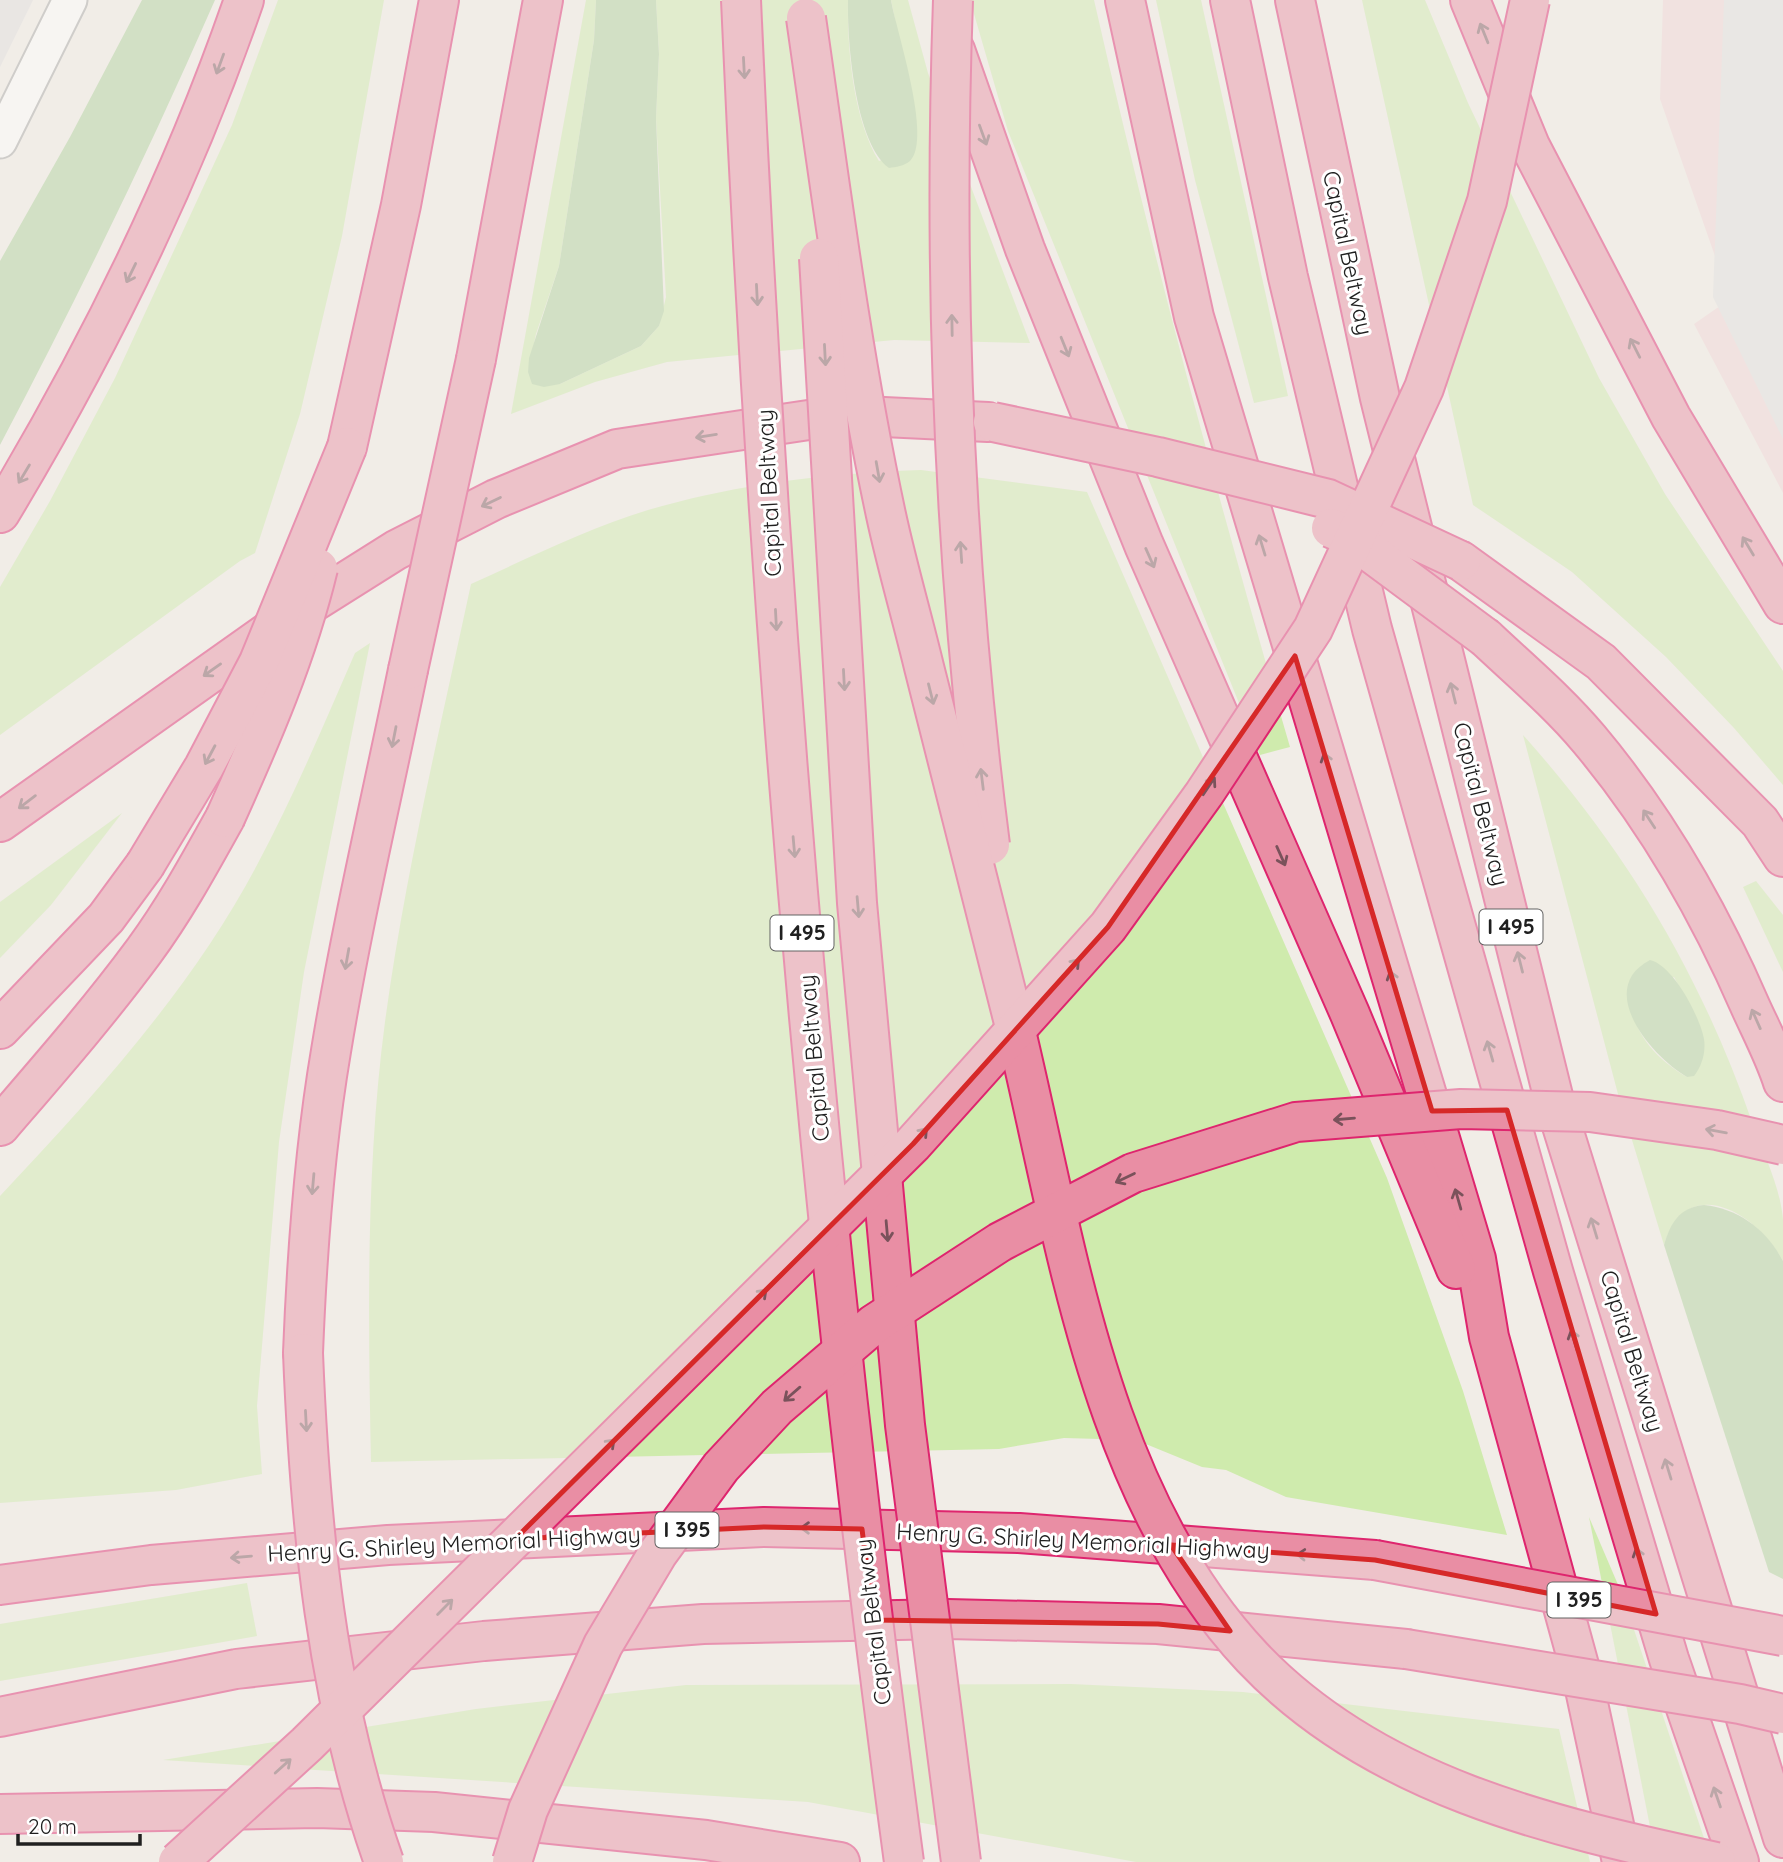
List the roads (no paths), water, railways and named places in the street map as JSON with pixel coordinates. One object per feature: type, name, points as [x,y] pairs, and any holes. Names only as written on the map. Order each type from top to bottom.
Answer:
[{"type":"highway","points":[[0,513],[92,355],[144,247],[197,128],[244,0]]},
{"type":"highway","points":[[0,1126],[84,1028],[145,950],[187,885],[225,818],[269,722],[305,620],[347,447],[401,205],[439,0]]},
{"type":"highway","points":[[384,1862],[369,1819],[345,1728],[320,1591],[308,1483],[303,1353],[314,1171],[330,1053],[353,929],[477,359],[543,0]]},
{"type":"highway","name":"Capital Beltway","points":[[741,0],[781,712],[849,1420],[904,1862]]},
{"type":"highway","points":[[939,0],[969,96],[1025,249],[1144,545],[1489,1337]]},
{"type":"highway","points":[[953,0],[950,258],[955,479],[971,698],[1012,1017]]},
{"type":"highway","points":[[1125,0],[1194,317],[1468,1234],[1489,1337],[1583,1680],[1622,1862]]},
{"type":"highway","points":[[1230,0],[1288,277],[1372,629],[1553,1271],[1670,1659],[1739,1862]]},
{"type":"highway","name":"Capital Beltway","points":[[1295,0],[1380,398],[1554,1100],[1783,1838]]},
{"type":"highway","points":[[1470,0],[1530,146],[1671,417],[1783,604]]},
{"type":"highway","points":[[178,1862],[307,1744],[913,1144],[1116,916],[1204,794],[1313,629],[1424,388],[1487,201],[1530,0]]},
{"type":"highway","points":[[805,9],[841,258],[886,515],[1012,1017],[1095,1367],[1125,1449],[1165,1535],[1210,1609],[1257,1662],[1319,1717],[1388,1759],[1471,1797],[1574,1831],[1716,1862]]},
{"type":"highway","points":[[805,9],[857,903],[905,1424],[961,1862]]},
{"type":"highway","points":[[0,822],[277,626],[396,550],[496,499],[617,449],[842,415],[993,422],[1158,457],[1328,499],[1461,561],[1601,662],[1760,822],[1783,857]]},
{"type":"highway","points":[[0,1029],[106,918],[145,865],[204,767],[259,662],[347,447]]},
{"type":"highway","points":[[1158,457],[1347,535],[1486,638],[1541,689],[1588,738],[1637,801],[1693,887],[1740,981],[1783,1082]]},
{"type":"highway","points":[[512,1862],[528,1810],[570,1712],[603,1645],[658,1553],[722,1467],[776,1407],[874,1324],[1000,1242],[1133,1174],[1297,1122],[1461,1109],[1590,1112],[1717,1130],[1783,1145]]},
{"type":"highway","name":"Henry G. Shirley Memorial Highway","points":[[0,1585],[151,1564],[388,1545],[764,1527],[1019,1533],[1375,1560],[1783,1636]]},
{"type":"highway","points":[[0,1717],[236,1669],[484,1641],[703,1624],[948,1619],[1157,1624],[1406,1649],[1740,1704],[1783,1714]]},
{"type":"highway","points":[[0,1814],[317,1808],[434,1812],[706,1840],[840,1862]]},
{"type":"street","points":[[0,141],[70,0]]}]
